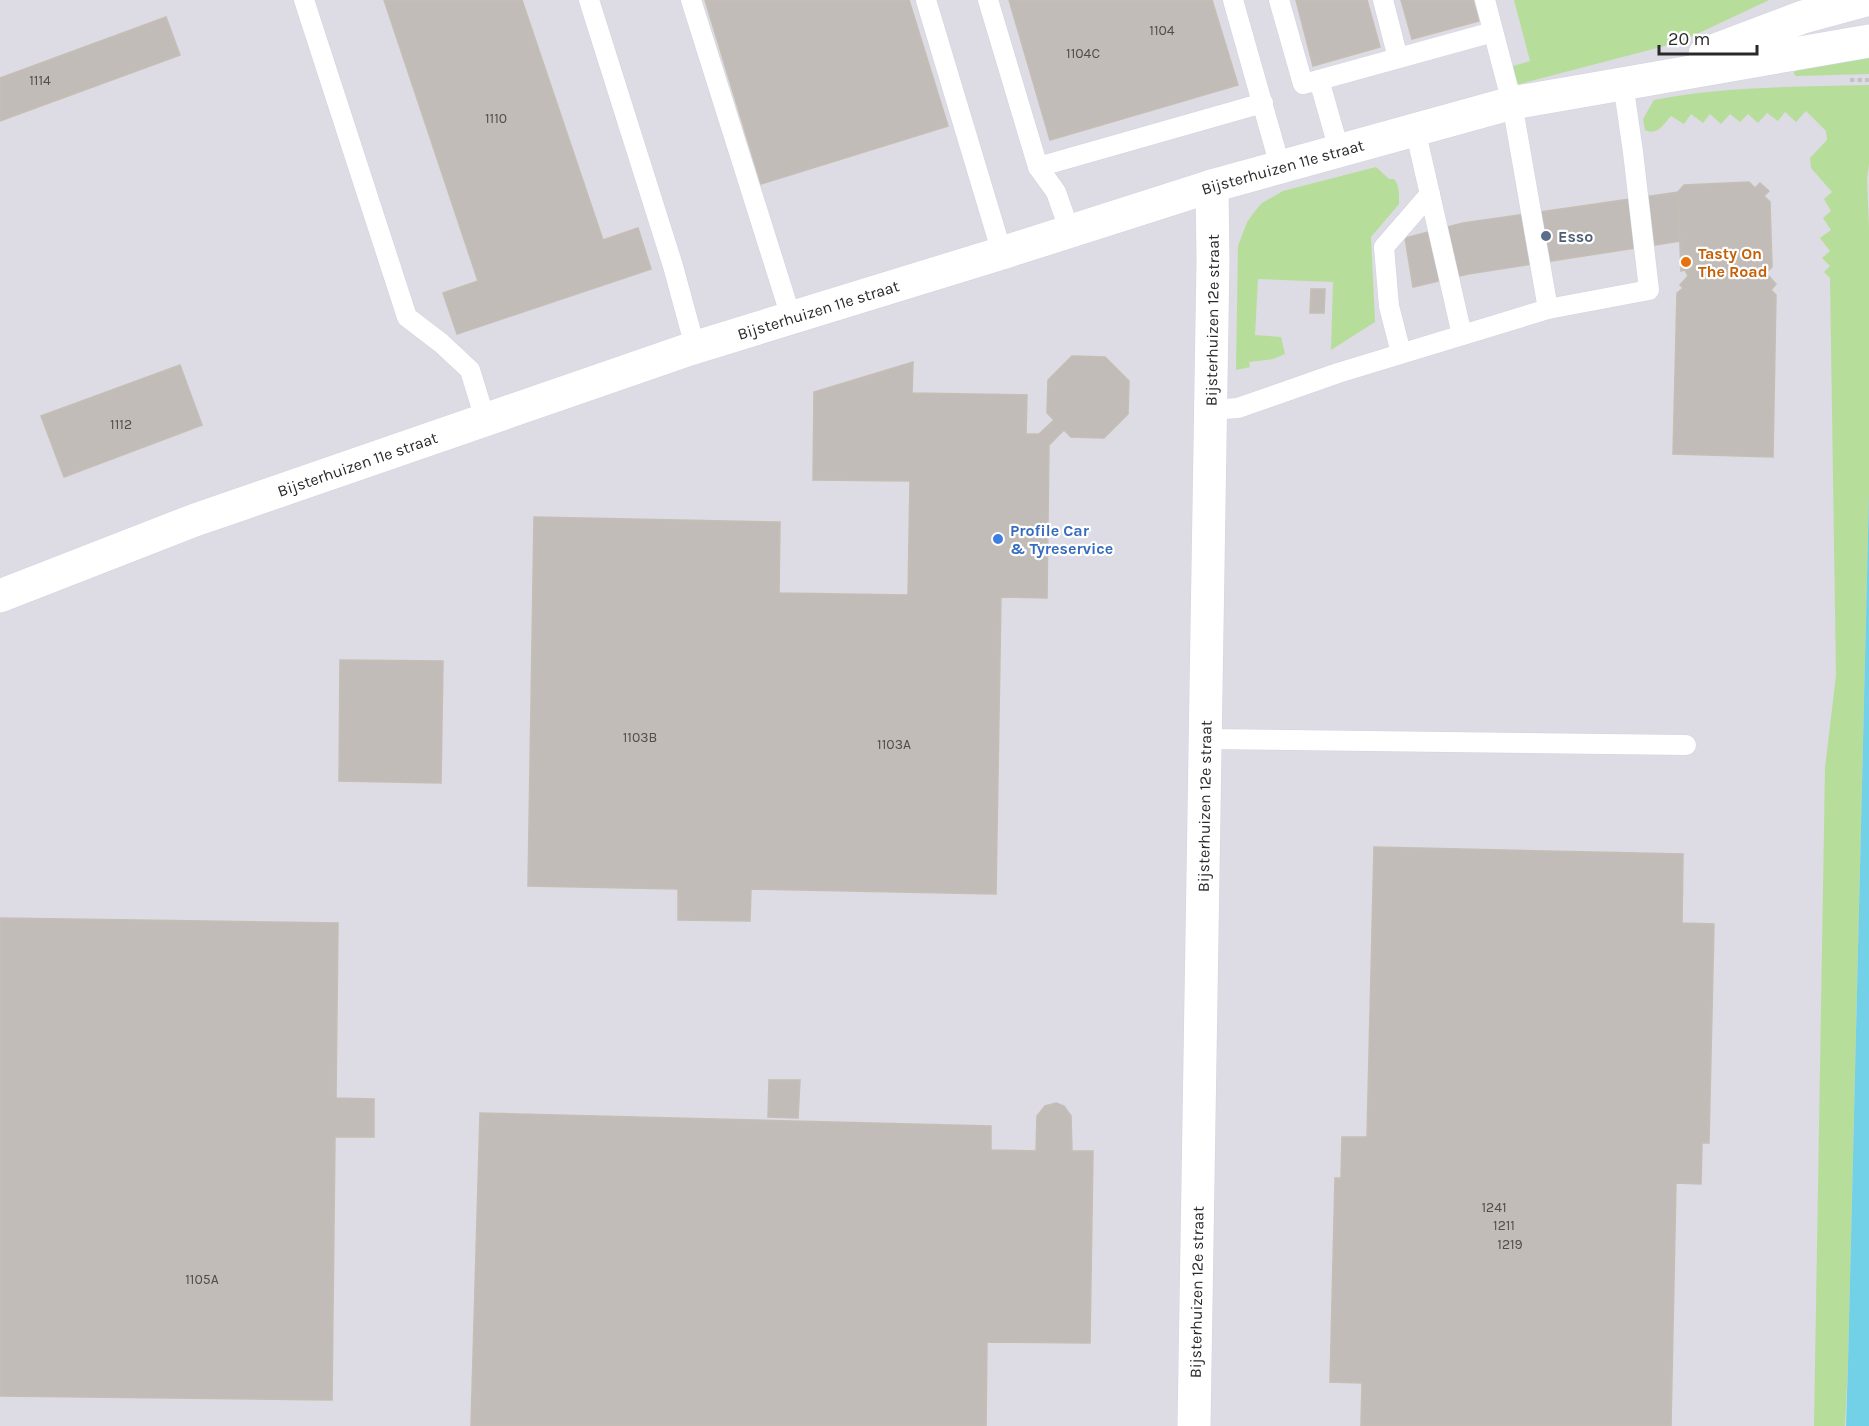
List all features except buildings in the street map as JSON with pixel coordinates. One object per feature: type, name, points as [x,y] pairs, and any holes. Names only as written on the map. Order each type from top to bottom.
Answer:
[{"type":"street","name":"Bijsterhuizen 11e straat","points":[[1638,80],[1803,17],[1866,0]]},
{"type":"street","name":"Bijsterhuizen 11e straat","points":[[0,596],[195,520],[695,347],[1212,186],[1512,103],[1869,41]]},
{"type":"street","name":"Bijsterhuizen 12e straat","points":[[1194,1426],[1213,260],[1212,186]]},
{"type":"lane","points":[[304,0],[407,316],[470,370],[485,419]]},
{"type":"lane","points":[[589,0],[673,266],[695,347]]},
{"type":"lane","points":[[691,0],[791,318]]},
{"type":"lane","points":[[927,0],[1002,253]]},
{"type":"lane","points":[[988,0],[1038,167],[1056,192],[1070,232]]},
{"type":"lane","points":[[1233,0],[1280,166]]},
{"type":"lane","points":[[1279,0],[1303,84],[1493,32]]},
{"type":"lane","points":[[1383,0],[1398,58]]},
{"type":"lane","points":[[1485,0],[1512,103],[1548,309]]},
{"type":"lane","points":[[1319,80],[1340,150]]},
{"type":"lane","points":[[1210,410],[1238,408],[1338,373],[1548,309],[1648,290],[1633,152],[1638,80]]},
{"type":"lane","points":[[1038,167],[1263,103]]},
{"type":"lane","points":[[1415,129],[1462,335]]},
{"type":"lane","points":[[1401,353],[1389,306],[1384,247],[1430,194]]},
{"type":"lane","points":[[1205,739],[1686,745]]},
{"type":"shaded area","points":[[0,0],[1869,0],[1869,1426],[0,1426]]},
{"type":"green space","points":[[1514,0],[1769,0],[1680,42],[1519,84],[1515,83],[1510,67],[1530,61]]},
{"type":"green space","points":[[1869,56],[1869,74],[1796,76],[1794,74],[1800,69]]},
{"type":"green space","points":[[1869,85],[1867,180],[1869,493],[1848,1364],[1845,1426],[1814,1426],[1825,768],[1836,675],[1830,278],[1824,272],[1830,266],[1822,258],[1830,251],[1820,238],[1831,230],[1823,218],[1831,211],[1824,199],[1832,192],[1811,168],[1810,158],[1827,140],[1826,131],[1806,111],[1796,122],[1785,112],[1778,121],[1767,113],[1758,123],[1748,114],[1740,122],[1730,114],[1721,124],[1710,114],[1703,123],[1691,114],[1684,124],[1671,116],[1660,129],[1653,132],[1645,130],[1643,119],[1654,100],[1680,95],[1761,88]]},
{"type":"green space","points":[[1376,167],[1396,182],[1399,204],[1371,237],[1375,322],[1331,350],[1333,282],[1258,279],[1255,335],[1281,337],[1285,354],[1273,359],[1249,362],[1250,367],[1236,370],[1238,246],[1247,222],[1262,203],[1283,191]]},
{"type":"water","points":[[1869,493],[1869,1426],[1846,1426],[1848,1364]]},
{"type":"place","name":"Esso","points":[[1546,236]]},
{"type":"place","name":"Tasty On The Road","points":[[1686,262]]},
{"type":"place","name":"Profile Car & Tyreservice","points":[[998,539]]}]
